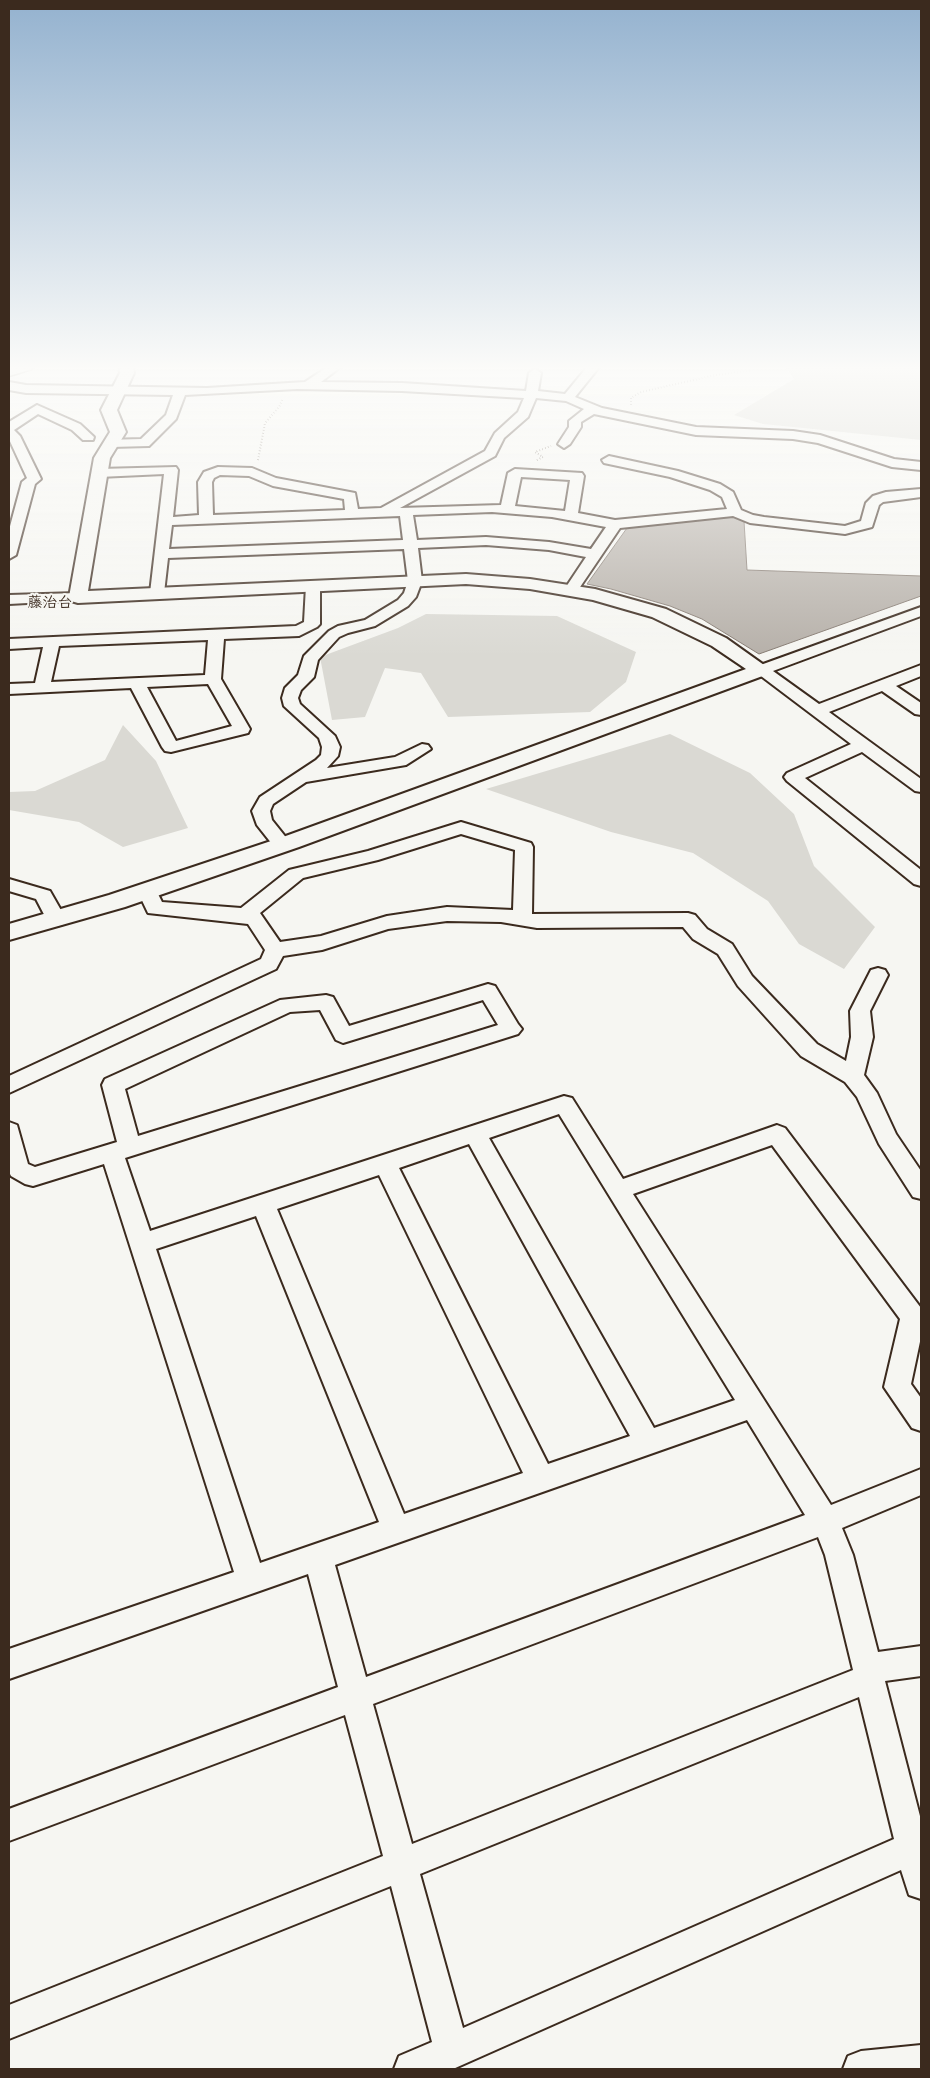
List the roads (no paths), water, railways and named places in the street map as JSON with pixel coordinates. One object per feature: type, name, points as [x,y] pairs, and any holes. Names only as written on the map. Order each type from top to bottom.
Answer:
[{"type":"street","points":[[9,555],[12,532],[29,482],[34,479],[25,463]]},
{"type":"street","points":[[78,597],[101,463]]},
{"type":"street","points":[[383,512],[472,463]]},
{"type":"street","points":[[623,463],[673,474],[715,487],[728,495],[735,512]]},
{"type":"street","points":[[892,463],[921,466]]},
{"type":"street","points":[[99,473],[171,470],[157,593]]},
{"type":"street","points":[[206,519],[204,482],[209,475],[218,471],[252,472],[261,478],[273,482],[350,496],[352,513]]},
{"type":"street","points":[[507,509],[515,473],[577,476],[571,516]]},
{"type":"street","points":[[165,521],[406,511],[507,509],[571,516],[615,524],[735,512],[757,520],[845,530],[867,524],[873,503],[878,499],[886,496],[921,493]]},
{"type":"street","points":[[9,501],[24,500]]},
{"type":"street","points":[[283,845],[263,821],[261,811],[266,801],[322,764],[329,756],[331,747],[327,736],[292,706],[290,698],[294,688],[306,677],[310,659],[334,634],[343,629],[370,623],[390,612],[411,594],[415,581],[406,511]]},
{"type":"street","points":[[571,590],[615,524]]},
{"type":"street","points":[[162,554],[410,543],[517,542],[595,554]]},
{"type":"street","points":[[9,600],[415,581],[499,580],[571,590],[660,613],[719,642],[762,670],[921,787]]},
{"type":"street","points":[[9,644],[299,631],[312,624],[313,586]]},
{"type":"street","points":[[9,932],[147,890],[283,845],[921,611]]},
{"type":"street","points":[[137,683],[170,747],[242,729],[213,679],[216,635]]},
{"type":"street","points":[[42,688],[52,642]]},
{"type":"street","points":[[817,711],[921,670]]},
{"type":"street","points":[[9,689],[213,679]]},
{"type":"street","points":[[884,685],[921,710]]},
{"type":"street","points":[[863,745],[794,777],[921,880]]},
{"type":"street","points":[[302,778],[400,761],[422,748]]},
{"type":"street","points":[[245,915],[296,874],[371,856],[460,828],[524,847],[522,918]]},
{"type":"street","points":[[9,885],[43,895],[56,918]]},
{"type":"street","points":[[147,890],[155,908],[245,915],[255,919],[275,950]]},
{"type":"street","points":[[275,950],[322,943],[388,923],[447,914],[501,915],[537,920],[688,920],[700,934],[725,949],[745,981],[808,1050],[853,1076],[866,1093],[886,1138],[921,1190]]},
{"type":"street","points":[[9,1085],[269,964],[275,950]]},
{"type":"street","points":[[853,1076],[862,1037],[860,1011],[878,975]]},
{"type":"street","points":[[9,1131],[11,1148],[19,1170],[33,1177],[121,1150],[178,1133],[511,1029],[488,991],[343,1035],[326,1002],[288,1006],[113,1085],[121,1150],[142,1244],[251,1579]]},
{"type":"street","points":[[142,1244],[564,1104],[825,1521],[839,1555],[868,1673],[916,1847],[921,1883]]},
{"type":"street","points":[[475,1134],[648,1443]]},
{"type":"street","points":[[618,1190],[777,1134],[913,1317],[897,1387],[921,1419]]},
{"type":"street","points":[[385,1163],[540,1480]]},
{"type":"street","points":[[263,1204],[396,1529]]},
{"type":"street","points":[[9,1664],[753,1406]]},
{"type":"street","points":[[9,1825],[825,1521],[921,1482]]},
{"type":"street","points":[[318,1556],[452,2052]]},
{"type":"street","points":[[9,2022],[401,1865],[868,1673],[921,1661]]},
{"type":"street","points":[[412,2069],[916,1847]]},
{"type":"street","points":[[861,2069],[921,2063]]},
{"type":"district","name":"藤治台","points":[[50,604]]}]
